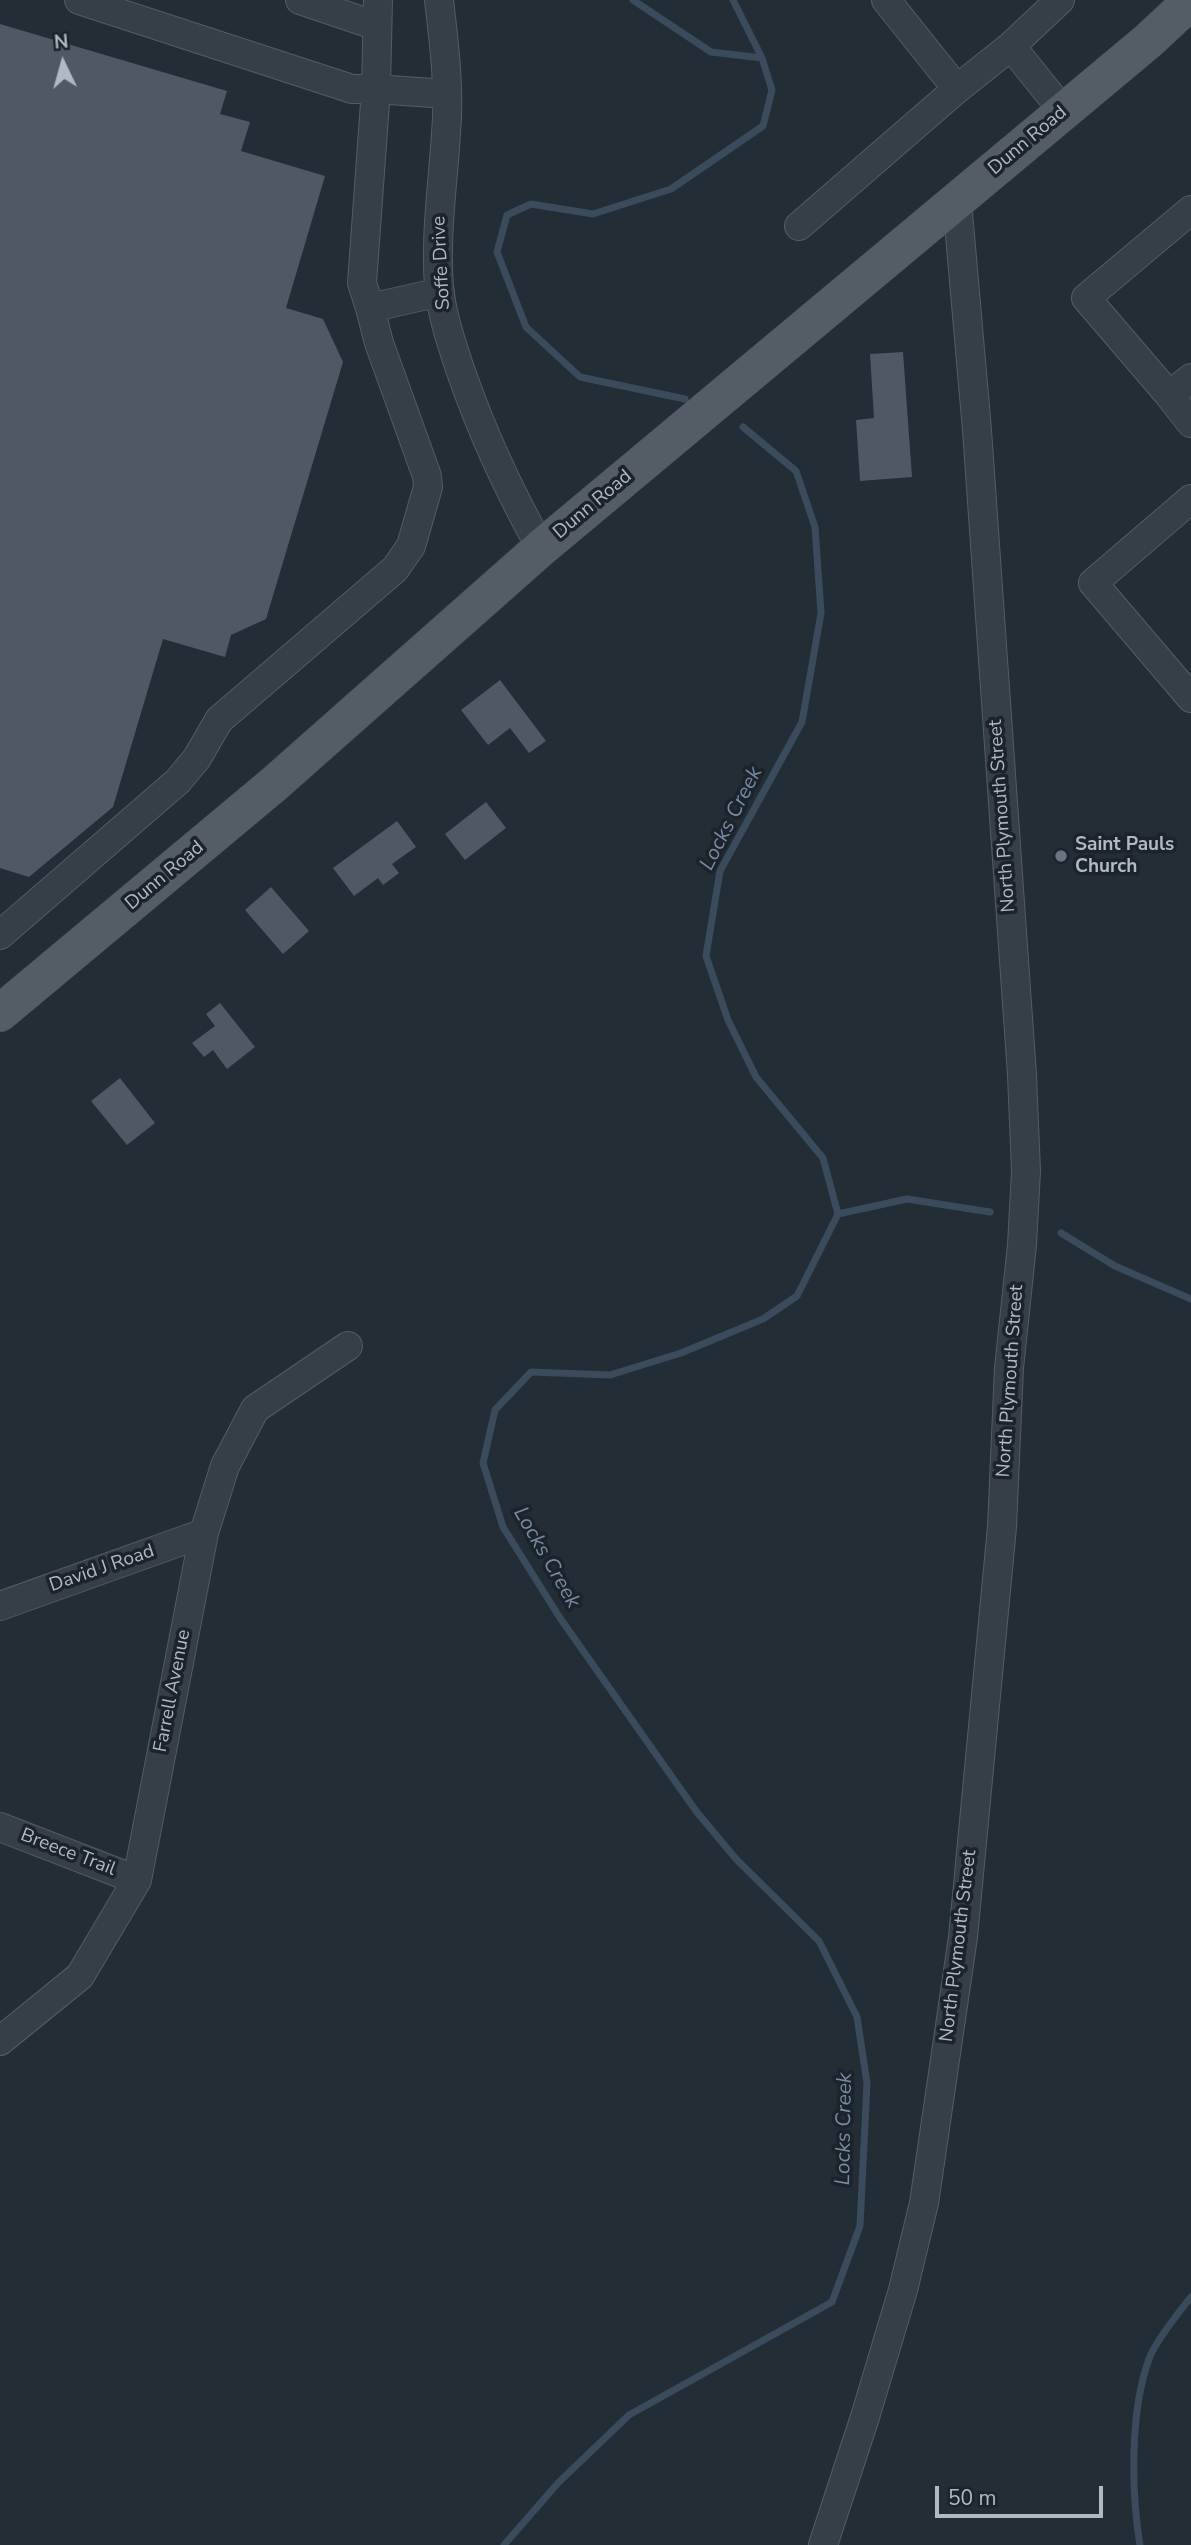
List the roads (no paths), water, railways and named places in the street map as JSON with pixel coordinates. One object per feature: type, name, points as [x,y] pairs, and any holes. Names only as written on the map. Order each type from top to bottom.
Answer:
[{"type":"main road","name":"Dunn Road","points":[[0,1013],[273,785],[541,548],[957,201],[1191,1]]},
{"type":"street","points":[[79,0],[352,89],[446,93]]},
{"type":"street","points":[[0,934],[178,781],[197,758],[219,720],[395,569],[411,546],[428,487],[427,476],[379,343],[362,283],[376,89],[378,13],[300,0]]},
{"type":"street","name":"Soffe Drive","points":[[439,0],[444,40],[447,130],[440,194],[440,292],[445,324],[474,409],[508,488],[541,548]]},
{"type":"street","points":[[886,0],[957,89]]},
{"type":"street","points":[[800,226],[957,89],[1011,46],[1060,0]]},
{"type":"street","points":[[1011,46],[1063,111]]},
{"type":"street","name":"North Plymouth Street","points":[[823,2545],[900,2303],[924,2203],[964,1923],[1002,1527],[1009,1368],[1026,1171],[1022,1075],[977,430],[957,201]]},
{"type":"street","points":[[1191,209],[1086,298],[1180,387],[1191,424]]},
{"type":"street","points":[[370,308],[440,292]]},
{"type":"street","points":[[1191,499],[1093,583],[1191,698]]},
{"type":"street","name":"Farrell Avenue","points":[[0,2041],[80,1976],[137,1880],[204,1534],[225,1466],[255,1409],[348,1346]]},
{"type":"street","name":"David J Road","points":[[0,1606],[204,1534]]},
{"type":"street","name":"Breece Trail","points":[[0,1827],[137,1880]]},
{"type":"waterway","name":"Locks Creek","points":[[633,0],[711,52],[762,58],[772,90],[763,126],[671,189],[593,214],[531,204],[507,215],[497,252],[526,327],[580,377],[685,399]]},
{"type":"waterway","points":[[733,0],[762,58]]},
{"type":"waterway","name":"Locks Creek","points":[[504,2545],[558,2483],[629,2415],[832,2302],[860,2226],[867,2083],[857,2017],[819,1941],[736,1859],[696,1811],[560,1618],[503,1527],[483,1463],[495,1410],[531,1372],[610,1375],[681,1353],[763,1319],[797,1296],[838,1214],[823,1158],[756,1077],[728,1020],[706,956],[720,871],[802,722],[821,613],[815,527],[796,471],[743,427]]},
{"type":"waterway","points":[[838,1214],[907,1199],[990,1212]]},
{"type":"waterway","points":[[1061,1233],[1115,1266],[1191,1299]]},
{"type":"waterway","points":[[1140,2545],[1134,2476],[1138,2402],[1149,2359],[1156,2344],[1191,2297]]},
{"type":"place","name":"Saint Pauls Church","points":[[1061,856]]}]
